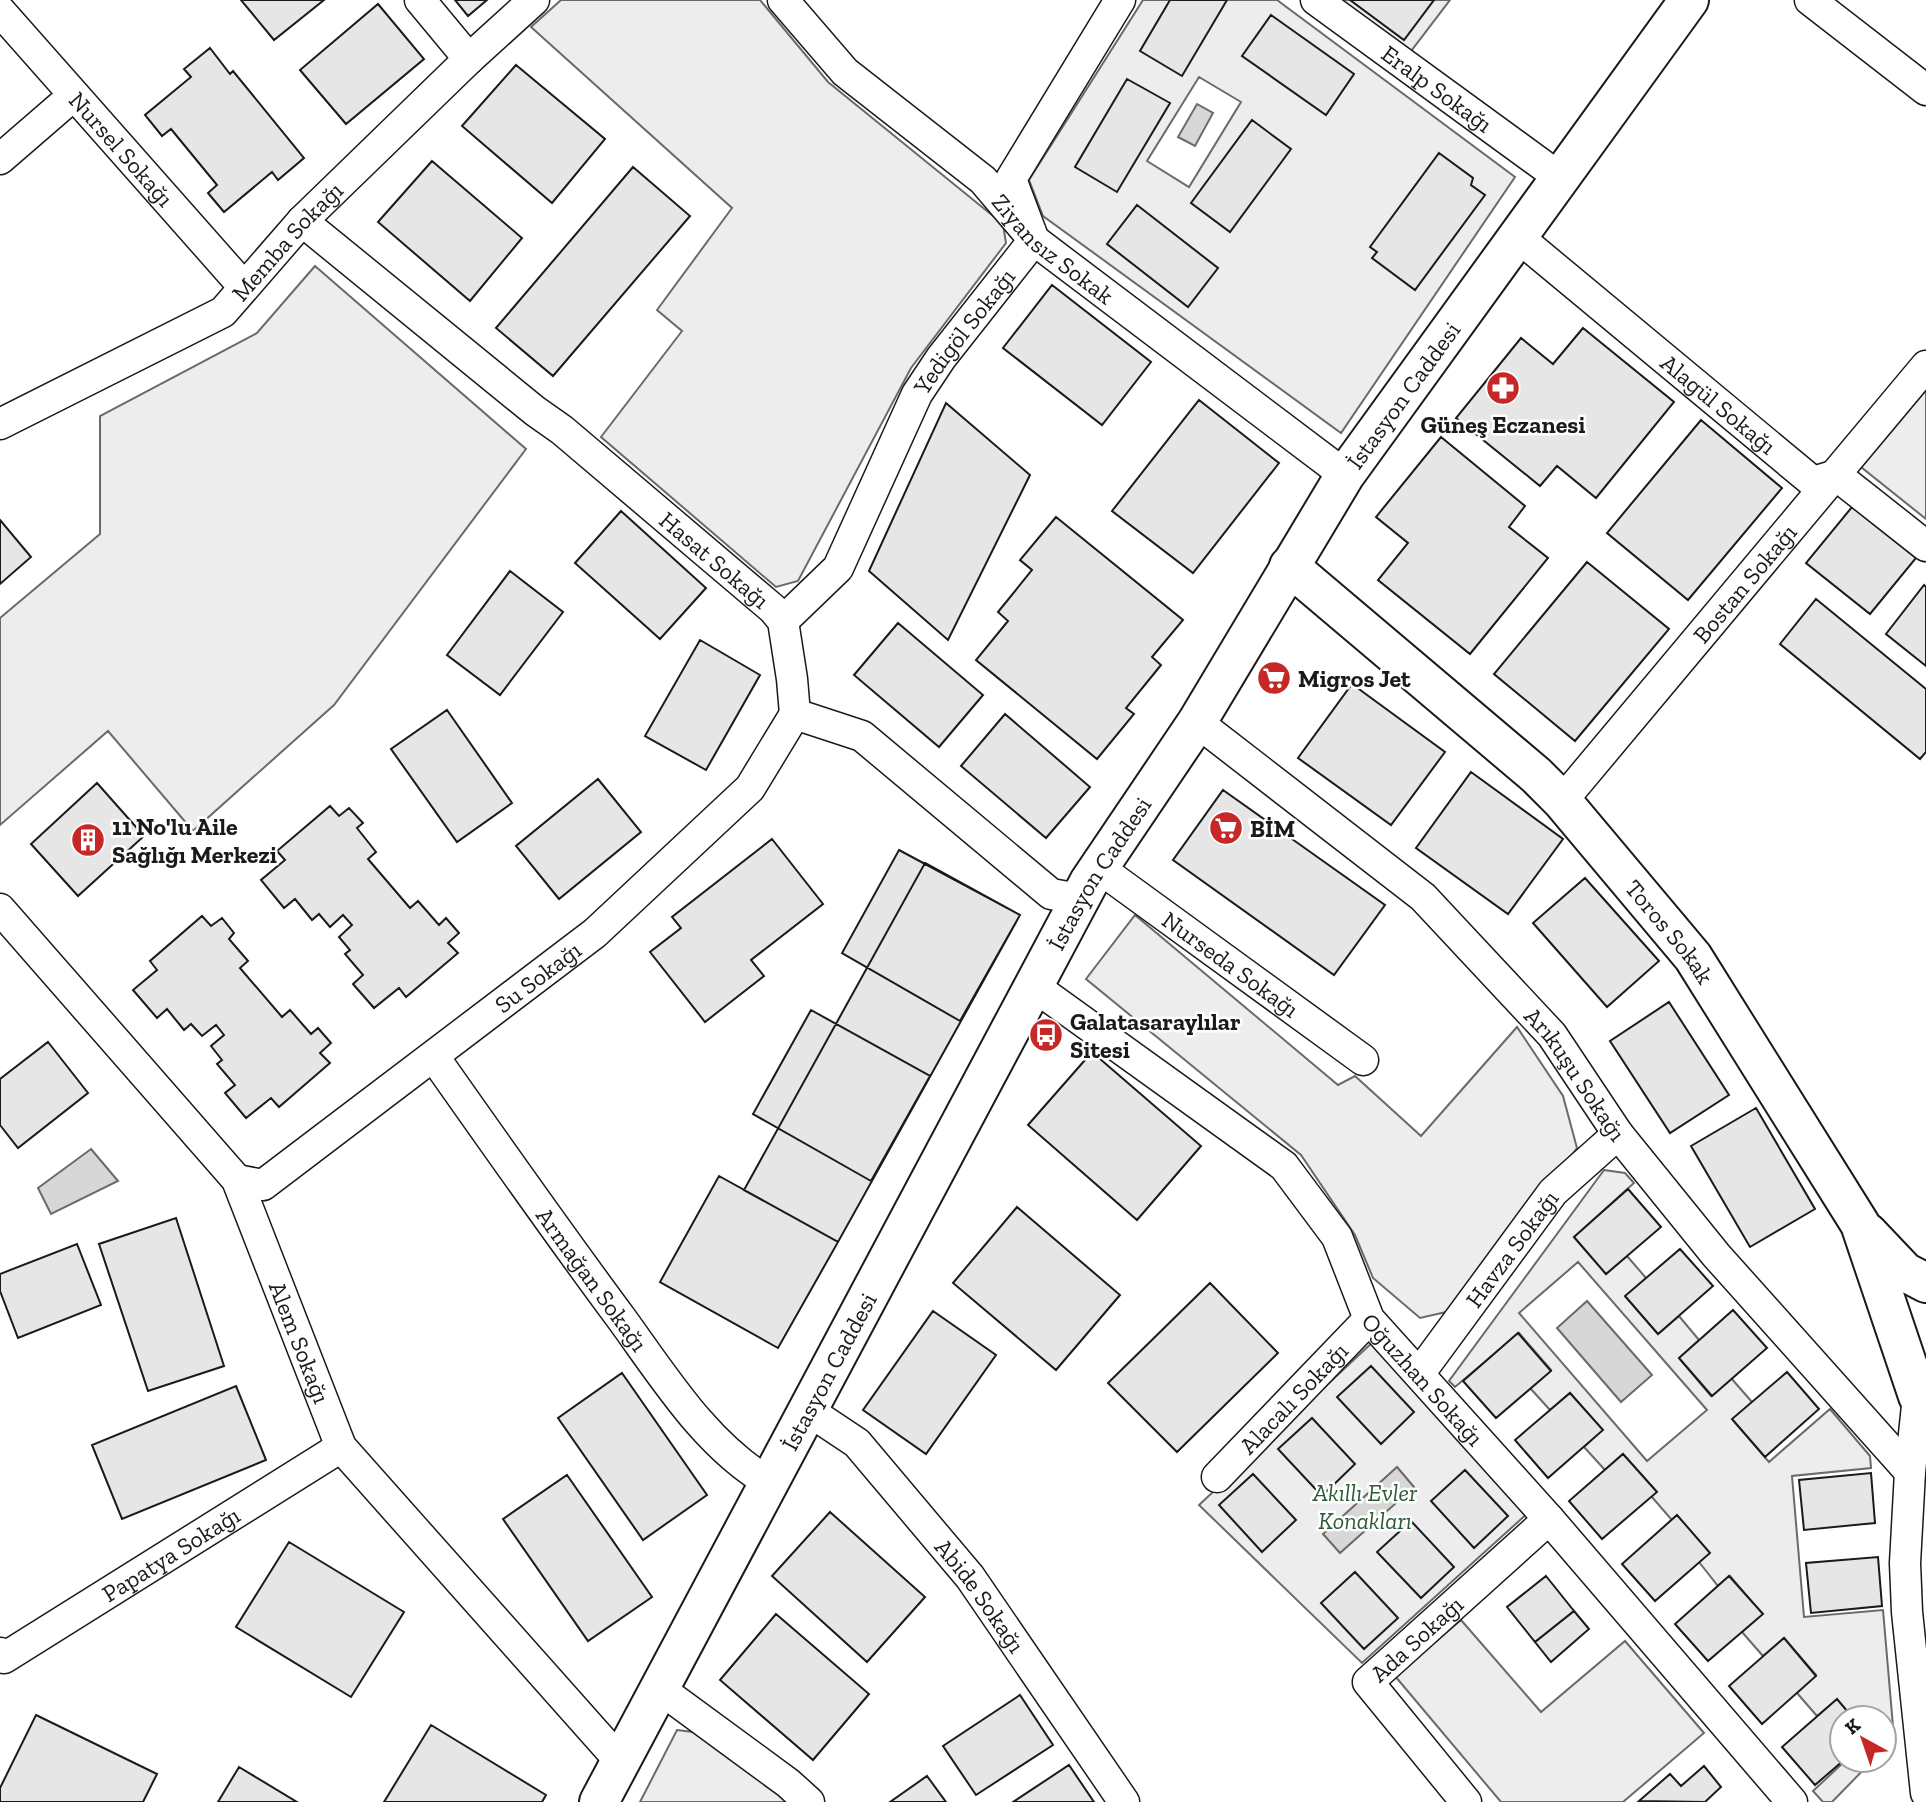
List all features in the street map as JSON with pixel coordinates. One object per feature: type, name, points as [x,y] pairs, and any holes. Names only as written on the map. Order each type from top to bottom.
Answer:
[{"type":"street","points":[[420,0],[469,59]]},
{"type":"street","name":"Memba Sokağı","points":[[0,424],[223,312],[302,220],[534,0]]},
{"type":"street","name":"Ziyansız Sokak","points":[[783,0],[845,72],[983,180],[1034,240],[1345,475]]},
{"type":"street","points":[[1034,240],[1011,179],[1120,0]]},
{"type":"street","name":"Eralp Sokağı","points":[[1316,0],[1559,177]]},
{"type":"street","name":"İstasyon Caddesi","points":[[599,1802],[1089,883],[1197,722],[1345,475],[1689,0]]},
{"type":"street","points":[[1810,0],[1926,90]]},
{"type":"street","name":"Nursel Sokağı","points":[[0,11],[244,287]]},
{"type":"street","points":[[0,159],[75,95]]},
{"type":"street","name":"Hasat Sokağı","points":[[302,220],[535,411],[562,430],[762,600],[783,621],[795,714]]},
{"type":"street","name":"Alagül Sokağı","points":[[1518,237],[1813,482],[1836,475]]},
{"type":"street","name":"Yedigöl Sokağı","points":[[783,621],[838,568],[917,394],[941,358],[1034,240]]},
{"type":"street","name":"Bostan Sokağı","points":[[1562,801],[1926,366]]},
{"type":"street","points":[[1836,475],[1926,546]]},
{"type":"street","name":"Toros Sokak","points":[[1289,566],[1536,775],[1562,801],[1693,957],[1860,1224],[1922,1380]]},
{"type":"street","points":[[795,714],[862,736],[1051,894],[1089,883]]},
{"type":"street","name":"Su Sokağı","points":[[237,1180],[263,1185],[595,933],[750,788],[795,714]]},
{"type":"street","name":"Arıkuşu Sokağı","points":[[1197,722],[1423,897],[1552,1035],[1618,1134],[1716,1255],[1910,1472]]},
{"type":"street","name":"Nurseda Sokağı","points":[[1089,883],[1363,1060]]},
{"type":"street","name":"Alem Sokağı","points":[[0,909],[237,1180],[341,1447],[621,1762]]},
{"type":"street","name":"Oğuzhan Sokağı","points":[[1035,987],[1284,1166],[1337,1237],[1369,1319],[1549,1519],[1793,1802]]},
{"type":"street","name":"Armağan Sokağı","points":[[434,1057],[560,1237],[693,1416],[744,1468],[770,1483]]},
{"type":"street","name":"Havza Sokağı","points":[[1419,1374],[1553,1192],[1618,1134]]},
{"type":"street","points":[[1860,1224],[1905,1272],[1926,1283]]},
{"type":"street","name":"Alacalı Sokağı","points":[[1217,1477],[1369,1319]]},
{"type":"street","points":[[1922,1380],[1906,1515],[1907,1612],[1926,1793]]},
{"type":"street","name":"Abide Sokağı","points":[[809,1411],[857,1443],[970,1577],[1124,1802]]},
{"type":"street","name":"Papatya Sokağı","points":[[0,1653],[4,1658],[341,1447]]},
{"type":"street","points":[[1906,1515],[1913,1534],[1926,1555]]},
{"type":"street","points":[[1906,1515],[1926,1582]]},
{"type":"street","points":[[1906,1515],[1917,1600],[1926,1639]]},
{"type":"street","name":"Ada Sokağı","points":[[1466,1802],[1368,1682],[1549,1519]]},
{"type":"street","points":[[660,1689],[788,1783],[809,1802]]},
{"type":"shaded area","points":[[561,0],[760,0],[828,82],[1003,224],[1006,243],[911,368],[798,581],[776,587],[601,437],[682,331],[657,310],[732,208],[531,27]]},
{"type":"shaded area","points":[[1143,0],[1277,0],[1515,177],[1341,433],[1043,216],[1029,180]],"holes":[[[1199,77],[1241,102],[1189,187],[1147,161]]]},
{"type":"shaded area","points":[[1334,0],[1450,0],[1408,55]]},
{"type":"shaded area","points":[[1197,104],[1213,113],[1195,146],[1178,137]]},
{"type":"shaded area","points":[[315,266],[526,449],[334,705],[193,831],[108,731],[0,825],[0,618],[100,534],[100,416],[257,333]]},
{"type":"shaded area","points":[[1926,382],[1926,519],[1856,463]]},
{"type":"shaded area","points":[[1135,915],[1338,1085],[1355,1076],[1421,1136],[1517,1027],[1563,1096],[1577,1148],[1459,1309],[1420,1318],[1373,1278],[1355,1235],[1301,1155],[1086,979]]},
{"type":"shaded area","points":[[91,1149],[118,1181],[51,1214],[38,1188]]},
{"type":"shaded area","points":[[1604,1170],[1625,1173],[1634,1183],[1574,1237],[1606,1274],[1627,1256],[1646,1278],[1626,1297],[1658,1334],[1679,1316],[1699,1340],[1679,1358],[1711,1396],[1731,1378],[1752,1402],[1733,1420],[1769,1462],[1830,1409],[1870,1456],[1871,1468],[1792,1476],[1804,1617],[1883,1610],[1891,1704],[1841,1704],[1837,1700],[1828,1704],[1828,1707],[1817,1716],[1797,1693],[1816,1675],[1784,1638],[1763,1656],[1742,1632],[1762,1614],[1730,1576],[1718,1586],[1672,1520],[1651,1496],[1656,1491],[1623,1454],[1605,1470],[1584,1447],[1602,1430],[1570,1393],[1550,1410],[1530,1388],[1551,1370],[1519,1333],[1455,1387],[1449,1381]],"holes":[[[1578,1262],[1707,1410],[1647,1461],[1519,1313]]]},
{"type":"shaded area","points":[[1587,1301],[1652,1375],[1621,1402],[1557,1328]]},
{"type":"shaded area","name":"Akıllı Evler Konakları","points":[[1376,1339],[1530,1511],[1362,1663],[1199,1505]]},
{"type":"shaded area","points":[[1397,1467],[1414,1487],[1340,1553],[1323,1534]]},
{"type":"shaded area","points":[[1461,1620],[1541,1712],[1625,1641],[1704,1733],[1623,1802],[1501,1802],[1395,1676]]},
{"type":"shaded area","points":[[677,1730],[693,1732],[775,1790],[787,1802],[640,1802]]},
{"type":"shaded area","points":[[1831,1774],[1859,1774],[1832,1802],[1823,1802],[1813,1791]]},
{"type":"building","points":[[241,0],[324,0],[274,40]]},
{"type":"building","points":[[455,0],[487,0],[468,16]]},
{"type":"building","points":[[1170,0],[1227,0],[1182,76],[1140,51]]},
{"type":"building","points":[[1350,0],[1434,0],[1404,40]]},
{"type":"building","points":[[378,4],[424,59],[346,124],[300,70]]},
{"type":"building","points":[[1271,15],[1354,74],[1326,115],[1242,56]]},
{"type":"building","points":[[210,48],[230,74],[233,71],[304,158],[278,180],[272,172],[224,212],[208,193],[217,185],[171,129],[162,136],[145,115],[191,77],[184,69]]},
{"type":"building","points":[[516,65],[605,139],[552,203],[462,126]]},
{"type":"building","points":[[1127,79],[1170,103],[1117,192],[1075,167]]},
{"type":"building","points":[[1252,120],[1291,149],[1230,232],[1191,203]]},
{"type":"building","points":[[1439,153],[1473,178],[1471,185],[1485,195],[1415,290],[1372,258],[1377,252],[1370,247]]},
{"type":"building","points":[[432,161],[522,238],[470,301],[378,222]]},
{"type":"building","points":[[633,167],[690,216],[553,376],[496,328]]},
{"type":"building","points":[[1137,205],[1218,268],[1188,307],[1107,244]]},
{"type":"building","points":[[1052,285],[1151,362],[1102,425],[1003,348]]},
{"type":"building","points":[[1583,328],[1674,402],[1596,498],[1557,466],[1540,486],[1456,418],[1521,338],[1553,364]]},
{"type":"building","points":[[1199,400],[1279,463],[1193,573],[1112,511]]},
{"type":"building","points":[[946,403],[1030,475],[948,640],[869,571]]},
{"type":"building","points":[[1701,420],[1782,488],[1688,600],[1607,533]]},
{"type":"building","points":[[1441,437],[1525,506],[1509,527],[1548,558],[1470,654],[1378,580],[1408,543],[1376,517]]},
{"type":"building","points":[[1852,507],[1916,558],[1870,614],[1806,563]]},
{"type":"building","points":[[621,511],[706,588],[660,639],[575,563]]},
{"type":"building","points":[[1056,517],[1183,620],[1152,657],[1161,665],[1126,708],[1134,714],[1097,759],[976,660],[1008,621],[998,612],[1032,570],[1020,560]]},
{"type":"building","points":[[0,520],[31,557],[0,584]]},
{"type":"building","points":[[1587,562],[1669,629],[1575,741],[1494,674]]},
{"type":"building","points":[[510,571],[563,612],[500,695],[447,655]]},
{"type":"building","points":[[1924,585],[1926,587],[1926,666],[1886,634]]},
{"type":"building","points":[[1816,599],[1926,689],[1926,752],[1920,759],[1780,644]]},
{"type":"building","points":[[898,623],[983,695],[939,747],[854,675]]},
{"type":"building","points":[[700,640],[760,675],[706,770],[645,736]]},
{"type":"building","points":[[1352,684],[1445,752],[1391,825],[1298,758]]},
{"type":"building","points":[[447,710],[512,803],[457,842],[391,749]]},
{"type":"building","points":[[1005,714],[1090,787],[1046,838],[961,766]]},
{"type":"building","points":[[1471,772],[1563,839],[1508,914],[1416,848]]},
{"type":"building","points":[[598,779],[641,832],[559,899],[516,846]]},
{"type":"building","name":"11 No'lu Aile Sağlığı Merkezi","points":[[97,783],[144,836],[78,896],[31,844]]},
{"type":"building","points":[[1223,790],[1385,905],[1334,975],[1173,860]]},
{"type":"building","points":[[330,806],[339,816],[349,808],[363,823],[357,828],[376,852],[368,859],[410,908],[418,901],[439,925],[446,918],[459,933],[448,943],[458,953],[406,997],[399,988],[374,1008],[353,984],[363,975],[345,954],[350,950],[339,937],[352,925],[343,915],[330,927],[319,914],[312,920],[295,899],[284,908],[261,880],[285,860],[277,851]]},
{"type":"building","points":[[772,839],[823,904],[751,960],[764,976],[705,1022],[650,952],[681,928],[672,917]]},
{"type":"building","points":[[899,850],[1020,915],[960,1021],[842,953]]},
{"type":"building","points":[[925,863],[1020,915],[838,1242],[744,1190]]},
{"type":"building","points":[[1585,878],[1659,961],[1607,1007],[1533,923]]},
{"type":"building","points":[[202,916],[211,926],[222,918],[234,933],[229,939],[248,961],[240,968],[282,1017],[290,1010],[311,1034],[318,1028],[331,1043],[320,1053],[330,1063],[279,1107],[271,1098],[246,1118],[225,1093],[235,1085],[217,1064],[222,1060],[211,1046],[224,1035],[216,1025],[202,1036],[191,1024],[184,1030],[167,1009],[157,1018],[133,990],[157,970],[150,961]]},
{"type":"building","points":[[1669,1002],[1729,1095],[1670,1133],[1610,1041]]},
{"type":"building","points":[[811,1010],[930,1076],[871,1181],[753,1114]]},
{"type":"building","points":[[48,1042],[88,1093],[18,1148],[0,1125],[0,1079]]},
{"type":"building","points":[[1092,1052],[1201,1146],[1137,1220],[1028,1125]]},
{"type":"building","points":[[1756,1108],[1815,1209],[1750,1247],[1691,1146]]},
{"type":"building","points":[[719,1176],[838,1242],[778,1348],[660,1282]]},
{"type":"building","points":[[1628,1189],[1661,1227],[1606,1274],[1574,1237]]},
{"type":"building","points":[[1017,1207],[1120,1295],[1056,1370],[953,1283]]},
{"type":"building","points":[[176,1218],[224,1366],[148,1391],[99,1244]]},
{"type":"building","points":[[77,1244],[101,1305],[18,1338],[0,1291],[0,1274]]},
{"type":"building","points":[[1680,1249],[1713,1286],[1658,1334],[1625,1296]]},
{"type":"building","points":[[1210,1283],[1278,1353],[1177,1452],[1108,1383]]},
{"type":"building","points":[[1733,1310],[1767,1348],[1712,1396],[1679,1358]]},
{"type":"building","points":[[933,1311],[996,1355],[926,1454],[863,1410]]},
{"type":"building","points":[[1518,1333],[1551,1371],[1496,1418],[1463,1381]]},
{"type":"building","points":[[1371,1366],[1414,1412],[1381,1444],[1337,1397]]},
{"type":"building","points":[[1787,1372],[1819,1409],[1765,1457],[1732,1419]]},
{"type":"building","points":[[622,1373],[707,1495],[643,1540],[558,1418]]},
{"type":"building","points":[[236,1386],[266,1460],[122,1519],[92,1445]]},
{"type":"building","points":[[1570,1393],[1603,1430],[1548,1478],[1515,1440]]},
{"type":"building","points":[[1312,1418],[1355,1464],[1322,1496],[1278,1449]]},
{"type":"building","points":[[1623,1454],[1657,1492],[1602,1539],[1569,1501]]},
{"type":"building","points":[[1465,1470],[1508,1516],[1474,1548],[1431,1501]]},
{"type":"building","points":[[1871,1473],[1875,1523],[1804,1530],[1799,1480]]},
{"type":"building","points":[[1253,1474],[1296,1520],[1262,1552],[1219,1505]]},
{"type":"building","points":[[567,1475],[652,1597],[588,1641],[503,1519]]},
{"type":"building","points":[[830,1512],[925,1597],[867,1662],[772,1576]]},
{"type":"building","points":[[1677,1515],[1710,1553],[1655,1601],[1622,1564]]},
{"type":"building","points":[[1411,1521],[1454,1567],[1421,1598],[1377,1552]]},
{"type":"building","points":[[289,1542],[404,1612],[351,1697],[236,1627]]},
{"type":"building","points":[[1878,1557],[1882,1606],[1811,1613],[1806,1563]]},
{"type":"building","points":[[1355,1572],[1398,1618],[1364,1649],[1321,1603]]},
{"type":"building","points":[[1546,1576],[1574,1611],[1535,1642],[1507,1607]]},
{"type":"building","points":[[1729,1576],[1763,1614],[1708,1661],[1675,1624]]},
{"type":"building","points":[[1574,1611],[1589,1629],[1551,1662],[1535,1642]]},
{"type":"building","points":[[776,1614],[869,1694],[813,1760],[720,1680]]},
{"type":"building","points":[[1784,1638],[1816,1676],[1762,1724],[1729,1686]]},
{"type":"building","points":[[1020,1695],[1053,1745],[976,1795],[943,1746]]},
{"type":"building","points":[[1828,1707],[1828,1774],[1815,1785],[1782,1747]]},
{"type":"building","points":[[36,1715],[157,1774],[143,1802],[0,1802],[0,1788]]},
{"type":"building","points":[[431,1725],[546,1795],[542,1802],[384,1802]]},
{"type":"building","points":[[1069,1765],[1094,1802],[1013,1802]]},
{"type":"building","points":[[1704,1766],[1721,1787],[1705,1802],[1639,1801],[1670,1774],[1681,1786]]},
{"type":"building","points":[[239,1767],[297,1802],[218,1802]]},
{"type":"building","points":[[927,1776],[946,1802],[890,1802]]},
{"type":"place","name":"Güneş Eczanesi","points":[[1503,388]]},
{"type":"place","name":"Migros Jet","points":[[1274,678]]},
{"type":"place","name":"BİM","points":[[1226,828]]},
{"type":"place","name":"11 No'lu Aile Sağlığı Merkezi","points":[[88,840]]},
{"type":"place","name":"Galatasaraylılar Sitesi","points":[[1046,1035]]}]
